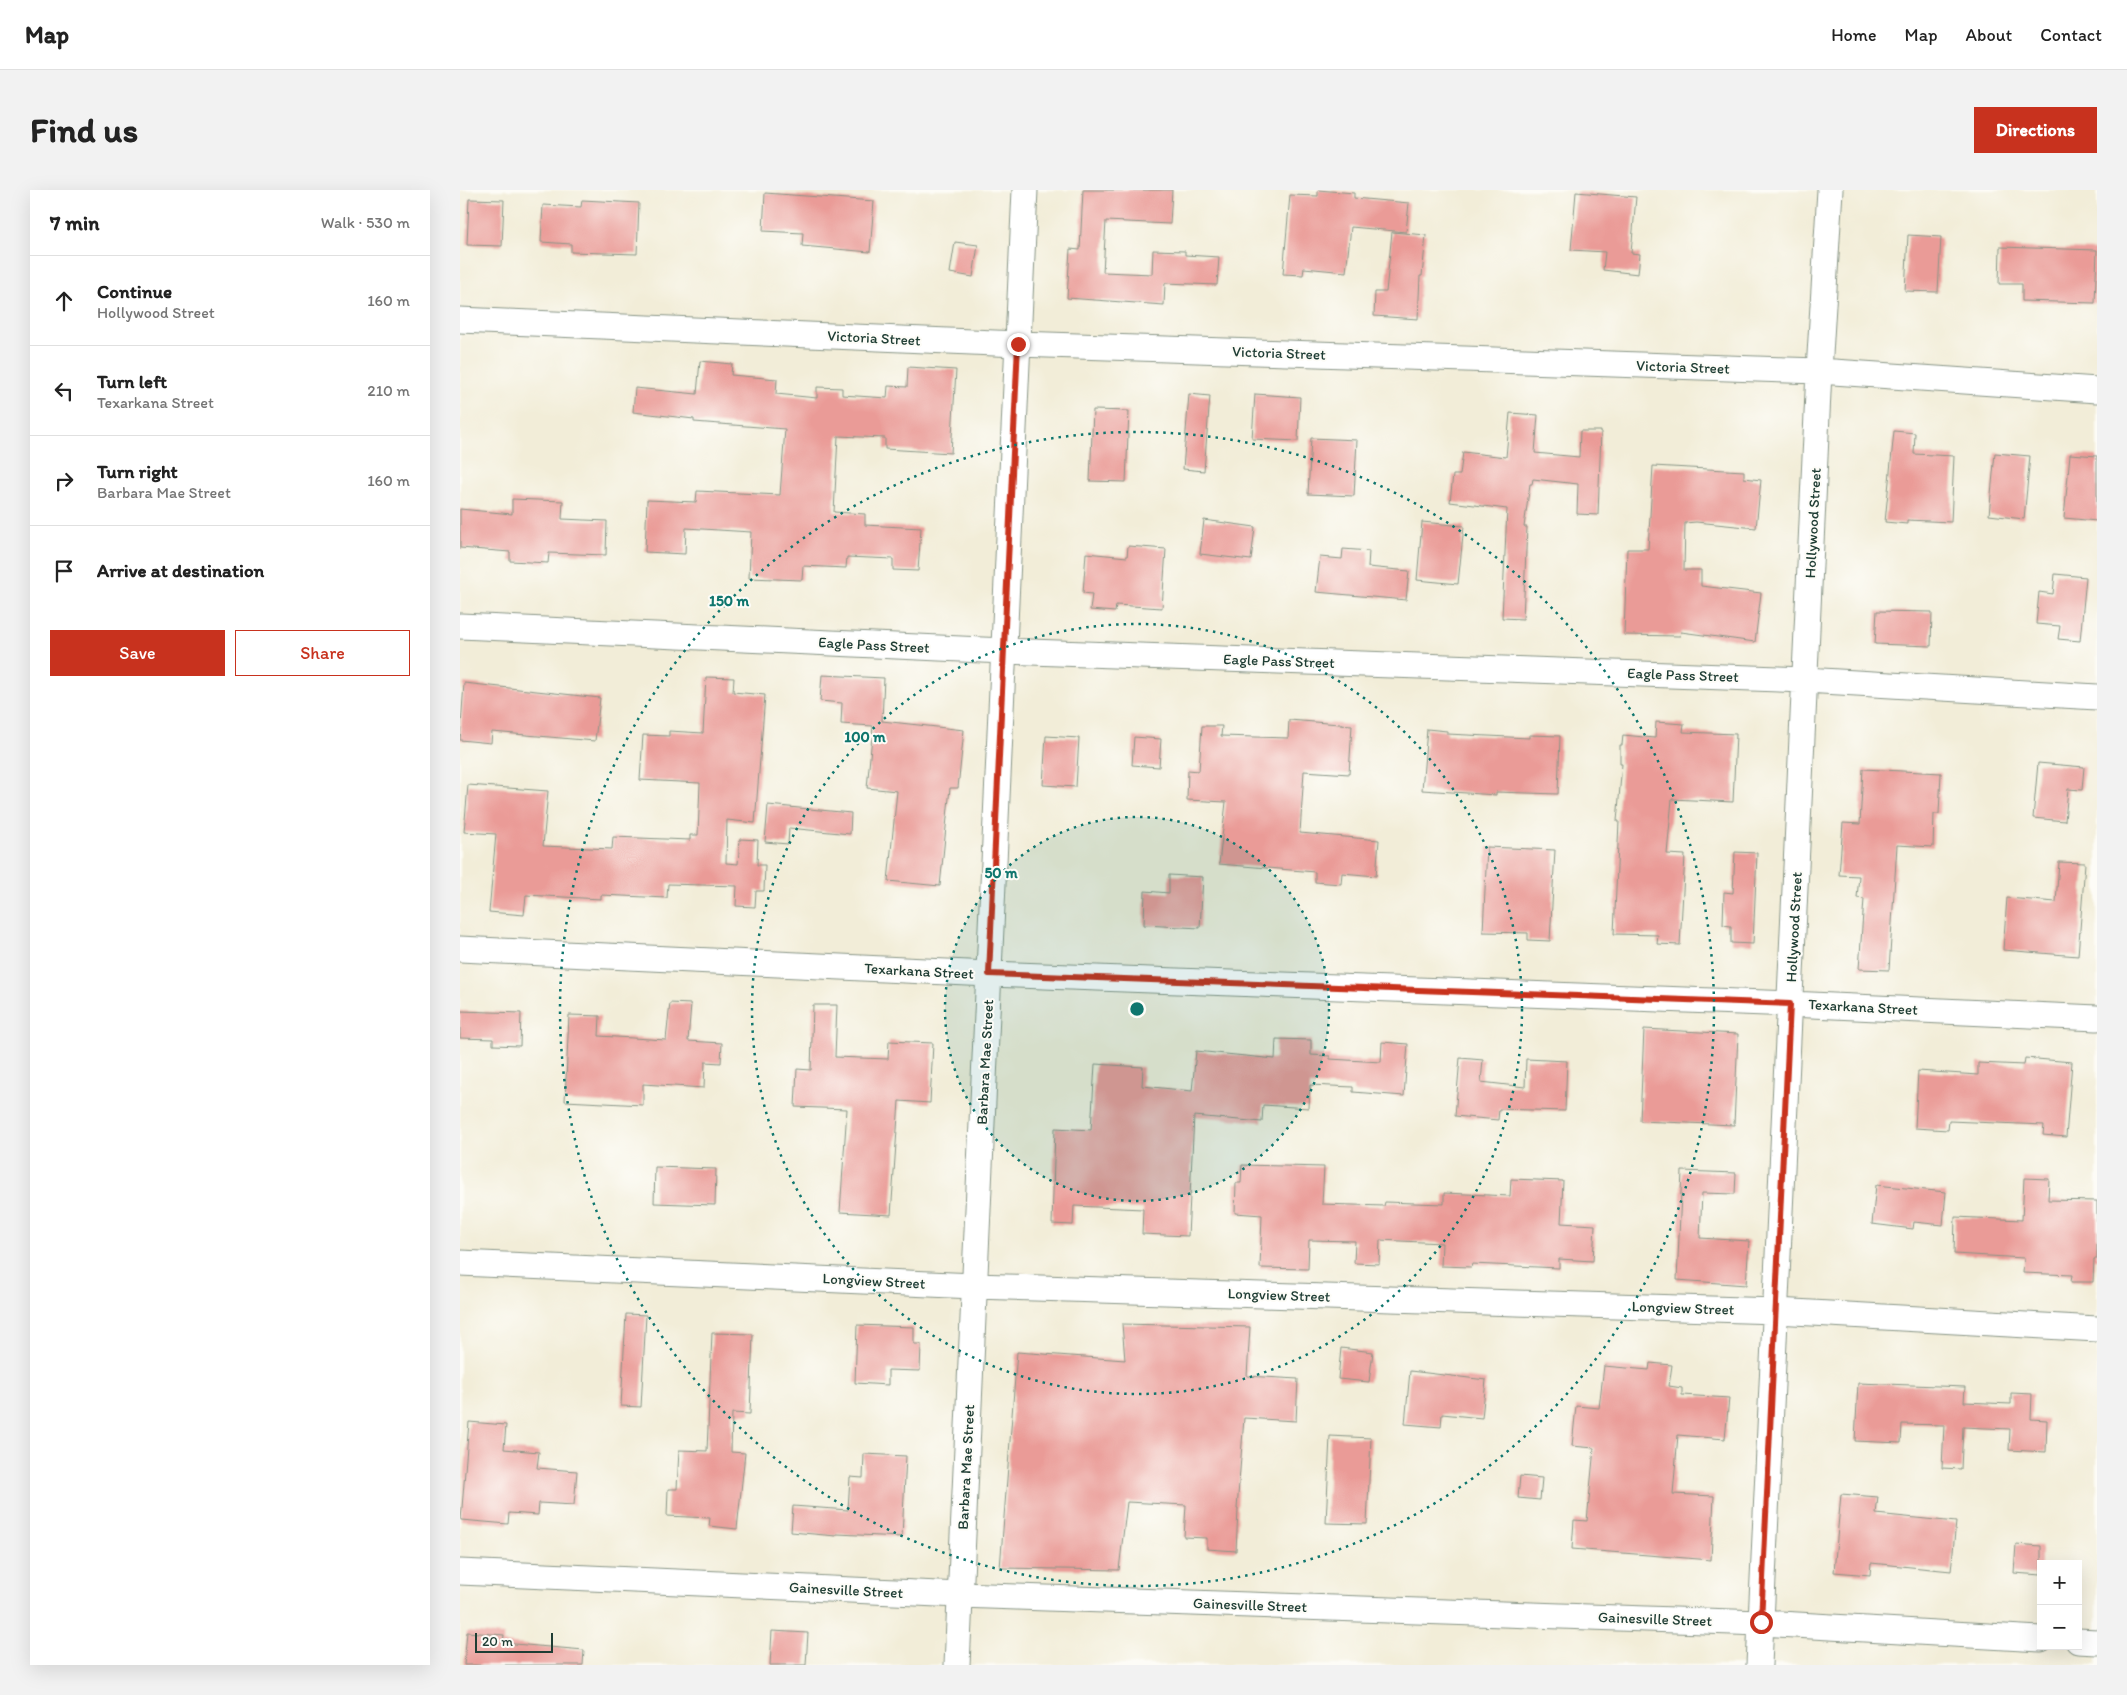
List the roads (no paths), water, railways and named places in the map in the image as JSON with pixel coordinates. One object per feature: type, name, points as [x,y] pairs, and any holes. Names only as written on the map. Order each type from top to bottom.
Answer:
[{"type":"street","name":"Barbara Mae Street","points":[[956,1665],[1024,190]]},
{"type":"street","name":"Hollywood Street","points":[[1759,1665],[1830,190]]},
{"type":"street","name":"Victoria Street","points":[[460,320],[1018,344],[1820,371],[2097,390]]},
{"type":"street","name":"Eagle Pass Street","points":[[460,626],[1004,651],[1805,680],[2097,697]]},
{"type":"street","name":"Texarkana Street","points":[[460,949],[989,974],[1790,1004],[2097,1018]]},
{"type":"street","name":"Longview Street","points":[[460,1263],[974,1286],[1776,1311],[2097,1329]]},
{"type":"street","name":"Gainesville Street","points":[[460,1572],[960,1595],[1761,1622],[2037,1639]]},
{"type":"street","points":[[2082,1641],[2097,1642]]}]
